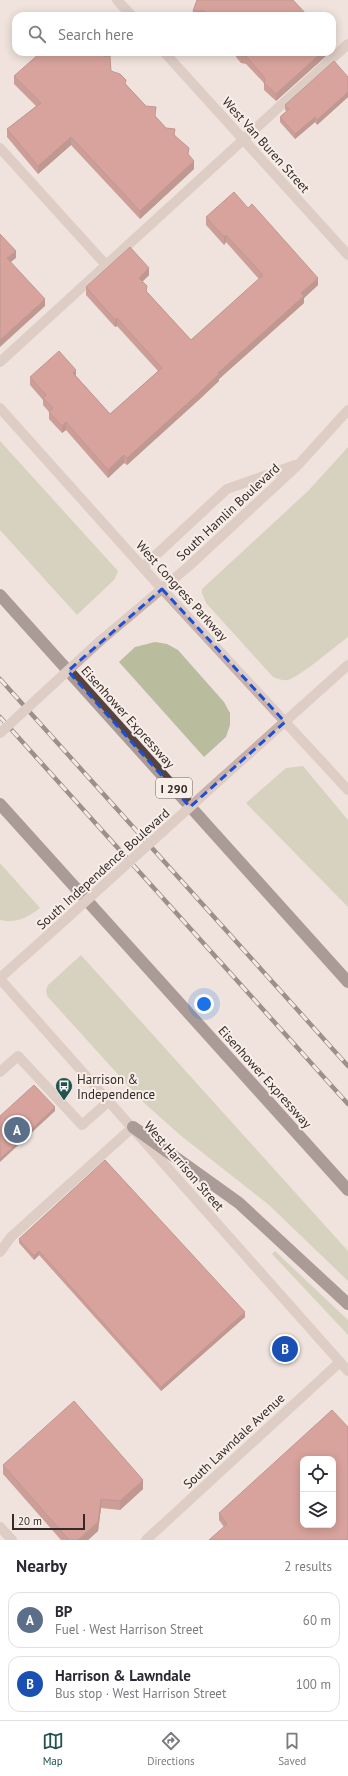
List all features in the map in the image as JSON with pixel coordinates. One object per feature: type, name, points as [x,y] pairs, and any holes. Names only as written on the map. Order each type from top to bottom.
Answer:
[{"type":"highway","name":"Eisenhower Expressway","points":[[0,595],[348,982]]},
{"type":"highway","name":"Eisenhower Expressway","points":[[0,804],[348,1190]]},
{"type":"highway","points":[[133,1128],[239,1203],[348,1304]]},
{"type":"street","points":[[117,0],[128,12]]},
{"type":"street","points":[[336,55],[348,44]]},
{"type":"street","name":"West Van Buren Street","points":[[168,56],[348,255]]},
{"type":"street","points":[[0,362],[335,56]]},
{"type":"street","points":[[0,148],[106,265]]},
{"type":"street","name":"West Congress Parkway","points":[[0,408],[162,589],[348,790]]},
{"type":"street","name":"South Hamlin Boulevard","points":[[0,733],[100,641],[189,566],[299,464],[348,410]]},
{"type":"street","points":[[142,567],[227,488],[299,464]]},
{"type":"street","points":[[284,722],[348,665]]},
{"type":"street","name":"South Independence Boulevard","points":[[0,979],[284,722]]},
{"type":"street","name":"West Harrison Street","points":[[0,979],[348,1371]]},
{"type":"street","points":[[0,1072],[18,1056],[82,1125],[109,1101]]},
{"type":"street","points":[[0,1252],[11,1237],[133,1128]]},
{"type":"street","name":"South Lawndale Avenue","points":[[146,1540],[340,1362]]},
{"type":"street","points":[[0,1527],[12,1540]]},
{"type":"highlighted area","points":[[162,589],[285,722],[190,807],[68,671]]},
{"type":"green space","points":[[0,441],[118,571],[115,579],[77,615],[0,530]]},
{"type":"green space","points":[[348,447],[348,637],[295,677],[288,680],[279,679],[273,677],[206,603],[202,589],[309,490]]},
{"type":"green space","points":[[155,642],[167,644],[178,650],[224,702],[230,713],[230,725],[226,737],[204,757],[119,662],[135,647]]},
{"type":"green space","points":[[303,766],[348,820],[348,907],[246,803],[286,768]]},
{"type":"green space","points":[[0,863],[40,908],[22,919],[11,921],[0,920]]},
{"type":"green space","points":[[81,955],[348,1251],[348,1281],[269,1205],[180,1135],[142,1101],[47,996],[46,990],[48,985]]},
{"type":"green space","points":[[275,1251],[348,1320],[348,1335],[272,1254]]},
{"type":"building","points":[[197,0],[293,0],[304,12],[206,12],[193,11]]},
{"type":"building","points":[[37,56],[110,56],[111,71],[120,74],[126,80],[125,84],[146,106],[156,107],[155,116],[166,128],[175,129],[174,135],[189,148],[188,154],[194,161],[140,211],[71,137],[38,166],[7,129],[41,103],[14,76]]},
{"type":"building","points":[[246,56],[318,56],[276,94],[264,83],[265,78]]},
{"type":"building","points":[[334,61],[348,77],[348,92],[317,120],[315,117],[295,134],[280,117],[289,109],[285,105]]},
{"type":"building","points":[[234,192],[248,208],[252,204],[318,278],[301,293],[304,296],[218,373],[219,374],[199,393],[127,458],[124,455],[108,470],[66,422],[62,426],[49,412],[53,408],[43,398],[46,395],[30,377],[59,351],[76,370],[73,373],[110,414],[162,368],[117,318],[115,320],[86,287],[130,247],[149,268],[139,278],[147,286],[146,291],[191,340],[263,275],[226,235],[224,237],[206,217]]},
{"type":"building","points":[[0,234],[16,251],[7,258],[45,299],[0,340]]},
{"type":"building","points":[[34,1085],[55,1107],[0,1159],[0,1116]]},
{"type":"building","points":[[105,1160],[245,1312],[161,1387],[39,1251],[34,1256],[19,1239]]},
{"type":"building","points":[[74,1401],[143,1480],[120,1501],[101,1499],[98,1522],[78,1540],[69,1540],[3,1465]]},
{"type":"building","points":[[332,1410],[348,1427],[348,1540],[209,1540],[227,1524],[219,1513]]},
{"type":"railway","points":[[0,679],[348,1066]]},
{"type":"railway","points":[[0,717],[348,1104]]},
{"type":"place","name":"Harrison & Independence","points":[[64,1101]]},
{"type":"place","name":"BP","points":[[17,1130]]},
{"type":"place","name":"Harrison & Lawndale","points":[[285,1349]]}]
